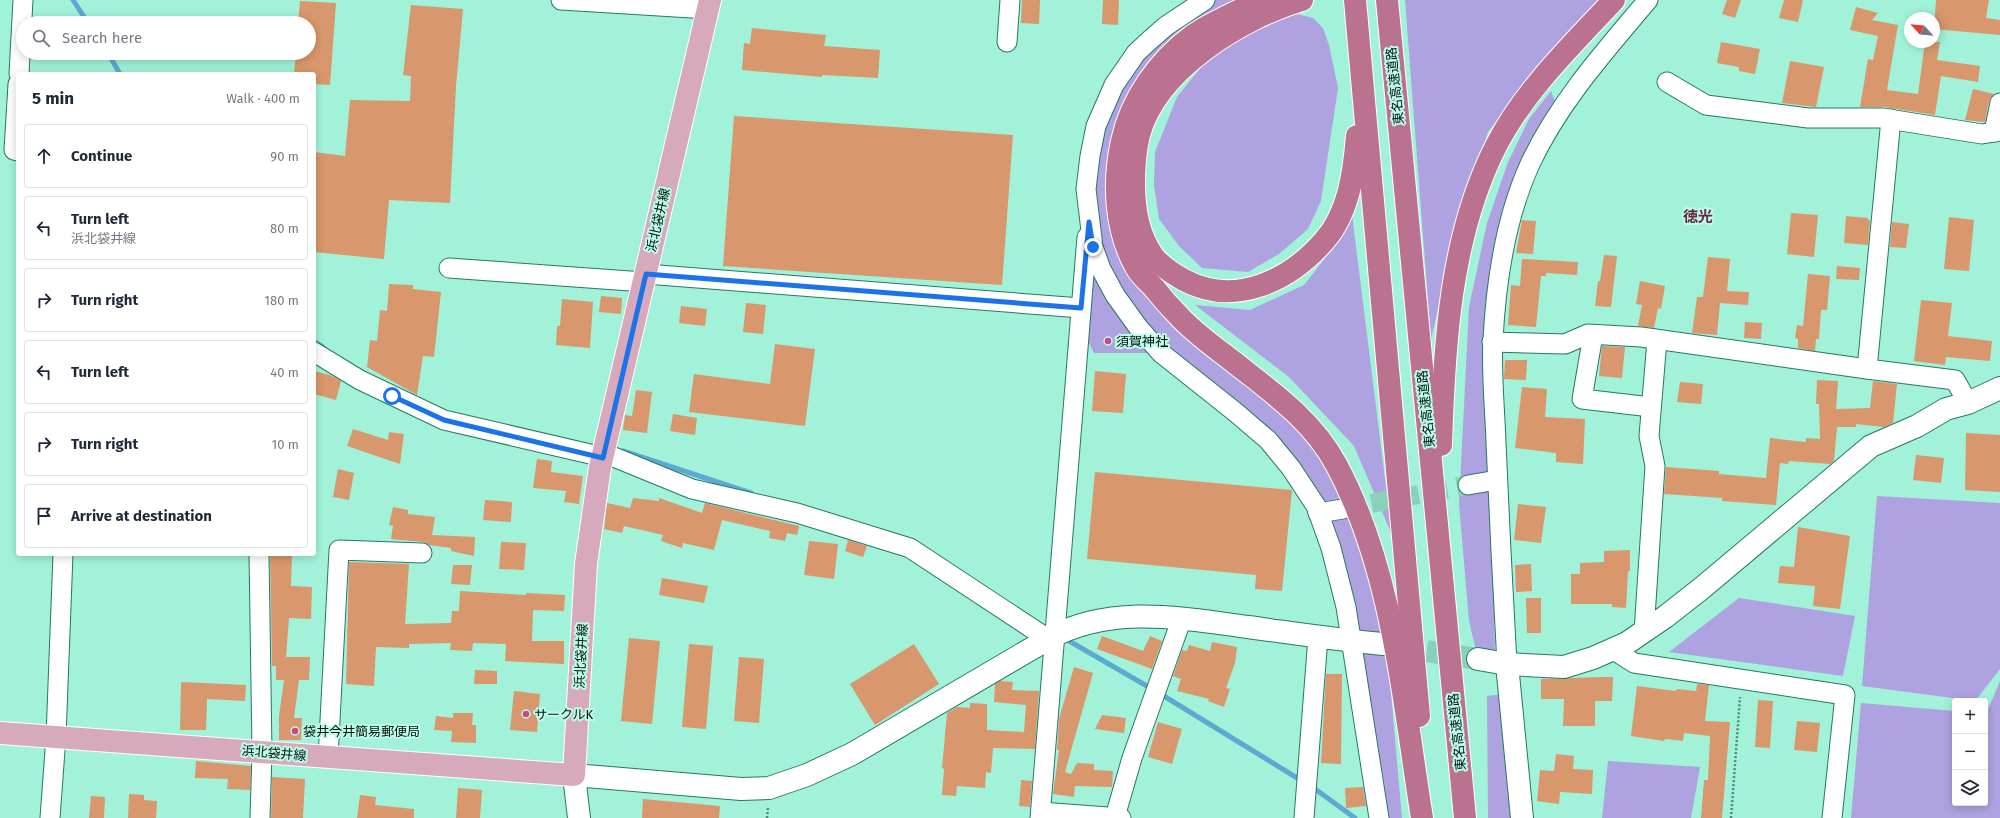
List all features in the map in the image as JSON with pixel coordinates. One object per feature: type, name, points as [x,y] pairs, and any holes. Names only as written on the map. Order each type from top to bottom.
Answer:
[{"type":"highway","points":[[1262,0],[1192,36],[1152,74],[1129,119],[1117,163],[1117,202],[1123,236],[1136,268],[1179,317],[1299,414],[1334,460],[1349,488],[1364,525],[1389,615],[1422,818]]},
{"type":"highway","points":[[1302,0],[1288,4],[1243,24],[1202,50],[1166,85],[1147,115],[1139,134],[1134,164],[1134,201],[1141,232],[1153,256],[1170,272],[1197,286],[1219,291],[1245,290],[1268,283],[1296,266],[1324,240],[1344,208],[1354,168],[1362,77]]},
{"type":"highway","points":[[1355,0],[1428,818]]},
{"type":"highway","points":[[1438,533],[1444,373],[1450,309],[1472,203],[1496,146],[1527,98],[1614,0]]},
{"type":"highway","name":"東名高速道路","points":[[1388,10],[1466,818]]},
{"type":"main road","name":"浜北袋井線","points":[[0,733],[574,775],[586,564],[603,455],[709,5]]},
{"type":"street","points":[[22,16],[23,0]]},
{"type":"street","points":[[561,0],[709,5]]},
{"type":"street","points":[[1007,42],[1010,0]]},
{"type":"street","points":[[1205,0],[1166,26],[1136,53],[1114,85],[1096,126],[1090,156],[1086,188],[1093,247],[1101,269],[1115,295],[1138,328],[1161,353],[1234,410],[1268,440],[1291,468],[1316,506],[1331,548],[1346,607],[1350,641],[1379,818]]},
{"type":"street","points":[[1522,818],[1507,664],[1497,480],[1492,342],[1499,272],[1513,213],[1530,164],[1553,122],[1579,83],[1648,0]]},
{"type":"street","points":[[19,72],[20,60]]},
{"type":"street","points":[[1667,82],[1706,105],[1808,118],[1891,119],[1982,134],[1997,132],[2000,103]]},
{"type":"street","points":[[16,117],[14,150],[16,150]]},
{"type":"street","points":[[1867,370],[1891,119]]},
{"type":"street","points":[[1089,222],[1051,638],[1041,815],[1121,818]]},
{"type":"street","points":[[449,268],[645,278],[1081,308]]},
{"type":"street","points":[[1492,342],[1565,344],[1588,334],[1657,340],[1867,370],[1955,380],[1968,403]]},
{"type":"street","points":[[1593,335],[1582,399],[1651,407]]},
{"type":"street","points":[[1644,632],[1655,466],[1649,436],[1657,340]]},
{"type":"street","points":[[316,353],[354,376],[444,420],[603,455],[692,489],[797,513],[910,548],[1051,638]]},
{"type":"street","points":[[1478,659],[1507,664],[1564,667],[1627,643],[1702,588],[1871,446],[1917,426],[1946,409],[1968,403],[2000,388]]},
{"type":"street","points":[[1468,485],[1497,480]]},
{"type":"street","points":[[1318,513],[1343,509]]},
{"type":"street","points":[[328,758],[339,550],[422,553]]},
{"type":"street","points":[[50,818],[56,737],[63,556]]},
{"type":"street","points":[[259,556],[262,752],[260,818]]},
{"type":"street","points":[[579,818],[574,775],[742,789],[769,788],[806,775],[852,754],[1051,638],[1077,626],[1124,616],[1168,616],[1318,637],[1383,644]]},
{"type":"street","points":[[1115,818],[1132,758],[1182,618]]},
{"type":"street","points":[[1304,818],[1318,637]]},
{"type":"street","points":[[1612,649],[1634,663],[1845,695],[1832,818]]},
{"type":"path","points":[[1731,818],[1741,679]]},
{"type":"shaded area","points":[[1209,0],[1243,0],[1130,93],[1105,181],[1127,258],[1308,424],[1347,490],[1394,641],[1350,641],[1349,580],[1325,503],[1161,353],[1094,353],[1079,323],[1086,189],[1109,97],[1150,40]]},
{"type":"shaded area","points":[[1405,0],[1598,0],[1552,51],[1488,132],[1466,196],[1451,250],[1431,340]]},
{"type":"shaded area","points":[[1297,14],[1313,18],[1323,28],[1329,45],[1338,88],[1321,201],[1308,229],[1279,254],[1248,272],[1202,268],[1179,246],[1159,219],[1154,185],[1155,152],[1177,97],[1207,60],[1267,22]]},
{"type":"shaded area","points":[[1551,91],[1556,104],[1486,315],[1495,651],[1478,659],[1469,621],[1459,504],[1469,307],[1487,223],[1508,162],[1529,119]]},
{"type":"shaded area","points":[[1351,206],[1392,535],[1354,446],[1289,377],[1195,305],[1250,310],[1304,285],[1330,252],[1345,223]]},
{"type":"shaded area","points":[[1877,496],[2000,503],[2000,669],[1977,698],[1952,698],[1862,686]]},
{"type":"shaded area","points":[[1739,598],[1855,616],[1843,676],[1669,652]]},
{"type":"shaded area","points":[[1358,648],[1387,648],[1402,818],[1387,818],[1383,774]]},
{"type":"shaded area","points":[[2000,681],[2000,818],[1851,818],[1861,703],[1952,711],[1952,806],[1988,806],[1988,710]]},
{"type":"shaded area","points":[[1504,694],[1515,818],[1488,818],[1487,696]]},
{"type":"shaded area","points":[[1608,761],[1700,767],[1691,818],[1602,818]]},
{"type":"building","points":[[1022,0],[1040,0],[1039,24],[1021,23]]},
{"type":"building","points":[[1103,0],[1119,0],[1118,25],[1102,24]]},
{"type":"building","points":[[1727,0],[1741,0],[1735,18],[1722,14]]},
{"type":"building","points":[[1784,0],[1803,0],[1798,22],[1779,18]]},
{"type":"building","points":[[1936,0],[1989,0],[1986,18],[2000,20],[2000,35],[1940,30],[1940,12],[1935,12]]},
{"type":"building","points":[[300,1],[336,3],[330,85],[316,84],[316,72],[294,72],[295,60],[316,60],[316,16],[299,16]]},
{"type":"building","points":[[411,5],[463,9],[456,86],[450,203],[389,200],[384,259],[316,252],[316,152],[345,156],[350,100],[410,101],[411,76],[403,75]]},
{"type":"building","points":[[1856,7],[1878,13],[1872,20],[1898,25],[1887,90],[1918,94],[1924,48],[1939,48],[1937,60],[1980,66],[1978,82],[1941,76],[1935,115],[1884,107],[1860,107],[1868,59],[1873,60],[1878,36],[1850,30]]},
{"type":"building","points":[[752,28],[826,35],[824,46],[880,50],[878,78],[822,75],[822,77],[742,70],[744,43],[750,44]]},
{"type":"building","points":[[1721,42],[1760,49],[1755,74],[1739,71],[1739,67],[1717,63]]},
{"type":"building","points":[[1790,61],[1824,67],[1816,107],[1782,103]]},
{"type":"building","points":[[1973,89],[1994,94],[1989,101],[1985,122],[1965,120]]},
{"type":"building","points":[[734,116],[1013,135],[1002,285],[723,266]]},
{"type":"building","points":[[1791,213],[1818,215],[1814,257],[1787,254]]},
{"type":"building","points":[[1846,216],[1868,218],[1868,220],[1870,220],[1868,245],[1844,243]]},
{"type":"building","points":[[1949,217],[1974,220],[1969,271],[1944,269]]},
{"type":"building","points":[[1522,220],[1536,221],[1533,254],[1516,253]]},
{"type":"building","points":[[1892,222],[1909,224],[1906,248],[1890,247]]},
{"type":"building","points":[[1604,255],[1617,256],[1611,307],[1595,306],[1598,281],[1600,281]]},
{"type":"building","points":[[1708,257],[1730,259],[1727,291],[1749,292],[1748,305],[1720,303],[1717,335],[1692,333],[1697,297],[1703,297]]},
{"type":"building","points":[[1522,259],[1578,262],[1577,275],[1546,273],[1546,276],[1541,276],[1536,327],[1508,325],[1511,285],[1520,286]]},
{"type":"building","points":[[1837,266],[1860,268],[1859,280],[1836,279]]},
{"type":"building","points":[[1808,274],[1830,276],[1827,310],[1821,310],[1819,339],[1816,339],[1815,351],[1798,348],[1798,339],[1795,338],[1797,325],[1803,326]]},
{"type":"building","points":[[1640,281],[1665,286],[1661,309],[1658,308],[1654,328],[1638,326],[1642,305],[1636,304]]},
{"type":"building","points":[[389,284],[413,285],[413,289],[441,292],[434,357],[423,356],[417,395],[367,367],[370,340],[377,341],[380,310],[387,311]]},
{"type":"building","points":[[601,296],[622,298],[621,314],[599,312]]},
{"type":"building","points":[[562,299],[593,302],[590,348],[556,345],[557,326],[560,326]]},
{"type":"building","points":[[1921,300],[1952,303],[1948,336],[1992,341],[1990,361],[1946,357],[1945,365],[1914,361]]},
{"type":"building","points":[[746,303],[766,305],[763,334],[743,332]]},
{"type":"building","points":[[681,306],[707,309],[705,326],[679,323]]},
{"type":"building","points":[[1745,322],[1762,323],[1761,339],[1744,338]]},
{"type":"building","points":[[775,344],[815,349],[805,426],[689,412],[694,374],[770,384]]},
{"type":"building","points":[[1602,346],[1625,347],[1622,378],[1599,376]]},
{"type":"building","points":[[1505,360],[1527,360],[1526,380],[1504,379]]},
{"type":"building","points":[[1095,371],[1126,374],[1123,413],[1092,411]]},
{"type":"building","points":[[316,372],[330,375],[341,381],[336,400],[316,395]]},
{"type":"building","points":[[1817,380],[1838,381],[1836,409],[1870,408],[1873,381],[1897,384],[1893,423],[1884,427],[1856,424],[1856,427],[1837,427],[1834,461],[1830,464],[1789,461],[1788,464],[1780,463],[1776,505],[1722,501],[1722,498],[1664,494],[1666,467],[1719,471],[1719,474],[1766,478],[1770,438],[1806,442],[1806,438],[1820,439],[1819,404],[1816,404]]},
{"type":"building","points":[[1680,382],[1703,384],[1701,404],[1677,402]]},
{"type":"building","points":[[1522,387],[1547,389],[1545,417],[1585,419],[1583,464],[1556,462],[1556,453],[1515,448]]},
{"type":"building","points":[[636,390],[652,392],[647,433],[623,430],[625,415],[632,416]]},
{"type":"building","points":[[673,414],[697,418],[695,435],[670,431]]},
{"type":"building","points":[[353,429],[388,440],[389,432],[404,434],[400,464],[347,446]]},
{"type":"building","points":[[1966,433],[2000,435],[2000,492],[1965,490]]},
{"type":"building","points":[[1916,455],[1944,458],[1941,483],[1913,480]]},
{"type":"building","points":[[537,459],[552,461],[551,472],[583,476],[579,504],[564,502],[566,491],[533,488]]},
{"type":"building","points":[[338,469],[354,473],[349,500],[333,497]]},
{"type":"building","points":[[1095,472],[1292,490],[1282,591],[1255,589],[1256,575],[1087,559]]},
{"type":"building","points":[[633,498],[659,501],[659,498],[702,513],[705,503],[799,526],[797,535],[787,533],[785,541],[769,538],[770,531],[722,520],[714,550],[683,543],[682,548],[661,541],[663,535],[624,526],[622,533],[604,529],[607,503],[630,508]]},
{"type":"building","points":[[485,500],[512,502],[511,522],[483,520]]},
{"type":"building","points":[[1518,504],[1546,507],[1541,543],[1514,540]]},
{"type":"building","points":[[393,507],[408,510],[408,514],[435,517],[432,535],[475,537],[474,556],[451,551],[451,548],[429,545],[423,542],[391,539],[393,526],[389,525]]},
{"type":"building","points":[[1798,527],[1850,536],[1840,609],[1813,606],[1815,586],[1778,583],[1780,566],[1794,567]]},
{"type":"building","points":[[848,540],[867,546],[863,557],[845,551]]},
{"type":"building","points":[[809,541],[838,544],[834,579],[804,575]]},
{"type":"building","points":[[501,542],[526,543],[524,570],[499,569]]},
{"type":"building","points":[[1630,550],[1630,571],[1628,571],[1626,608],[1612,607],[1612,604],[1571,604],[1571,574],[1580,574],[1580,563],[1604,562],[1604,551]]},
{"type":"building","points":[[270,556],[292,556],[291,586],[312,587],[311,619],[289,618],[286,657],[310,657],[309,680],[299,680],[294,718],[302,718],[301,740],[279,740],[279,716],[284,680],[276,680],[276,666],[272,666]]},
{"type":"building","points":[[349,562],[409,564],[405,624],[451,623],[452,611],[459,611],[460,591],[526,595],[526,593],[565,595],[564,611],[533,610],[532,641],[564,641],[564,664],[505,661],[506,644],[473,643],[472,651],[450,650],[451,643],[409,644],[409,648],[376,647],[374,686],[346,684]]},
{"type":"building","points":[[1531,564],[1532,591],[1516,592],[1515,565]]},
{"type":"building","points":[[453,565],[472,565],[470,585],[451,584]]},
{"type":"building","points":[[662,578],[708,586],[704,603],[659,595]]},
{"type":"building","points":[[1526,598],[1541,598],[1541,633],[1527,633]]},
{"type":"building","points":[[1102,636],[1143,651],[1150,636],[1162,641],[1152,669],[1097,649]]},
{"type":"building","points":[[629,638],[660,641],[652,724],[621,721]]},
{"type":"building","points":[[1212,642],[1237,647],[1235,663],[1226,688],[1230,689],[1224,707],[1208,701],[1209,699],[1177,691],[1181,679],[1173,676],[1182,650],[1187,651],[1189,645],[1210,651]]},
{"type":"building","points":[[689,644],[713,646],[706,729],[682,727]]},
{"type":"building","points":[[914,644],[939,684],[875,725],[850,684]]},
{"type":"building","points":[[739,657],[764,659],[759,723],[734,721]]},
{"type":"building","points":[[1074,667],[1093,673],[1065,772],[1071,774],[1077,763],[1094,764],[1094,770],[1113,771],[1112,787],[1075,786],[1074,797],[1053,794],[1059,750],[1057,750],[1059,719]]},
{"type":"building","points":[[475,670],[497,671],[497,684],[474,684]]},
{"type":"building","points":[[1326,674],[1342,674],[1341,764],[1321,763]]},
{"type":"building","points":[[1613,677],[1612,701],[1595,701],[1595,726],[1563,726],[1564,699],[1541,699],[1541,679]]},
{"type":"building","points":[[1000,681],[1013,682],[1012,690],[1039,691],[1035,749],[993,748],[991,773],[986,772],[985,788],[957,786],[956,796],[942,795],[944,769],[942,768],[947,713],[957,707],[970,708],[970,703],[987,704],[987,730],[1024,732],[1026,705],[994,702],[995,684]]},
{"type":"building","points":[[181,682],[246,685],[245,701],[207,699],[206,730],[180,730]]},
{"type":"building","points":[[1697,684],[1709,685],[1705,721],[1730,722],[1722,818],[1701,818],[1704,780],[1708,780],[1710,736],[1684,733],[1683,741],[1665,739],[1664,741],[1631,736],[1637,686],[1676,691],[1677,689],[1696,691]]},
{"type":"building","points":[[514,691],[540,694],[537,732],[510,730]]},
{"type":"building","points":[[1758,700],[1773,701],[1770,748],[1755,747]]},
{"type":"building","points":[[453,713],[473,713],[472,725],[476,725],[476,743],[451,742],[452,731],[434,730],[436,716],[453,718]]},
{"type":"building","points":[[1102,715],[1126,718],[1124,733],[1095,729]]},
{"type":"building","points":[[1797,721],[1820,723],[1817,752],[1794,750]]},
{"type":"building","points":[[1158,722],[1182,729],[1172,764],[1148,757]]},
{"type":"building","points":[[1556,754],[1574,756],[1573,769],[1593,770],[1592,794],[1560,792],[1559,804],[1537,801],[1540,770],[1554,771]]},
{"type":"building","points":[[196,761],[251,766],[250,790],[227,789],[228,779],[195,778]]},
{"type":"building","points":[[272,777],[305,779],[303,818],[271,818]]},
{"type":"building","points":[[1021,780],[1032,781],[1030,807],[1019,806]]},
{"type":"building","points":[[1363,787],[1366,806],[1346,808],[1345,788]]},
{"type":"building","points":[[458,788],[482,790],[480,818],[456,818]]},
{"type":"building","points":[[129,794],[144,795],[144,800],[157,801],[156,818],[128,818]]},
{"type":"building","points":[[360,795],[376,797],[375,805],[414,809],[414,818],[357,818]]},
{"type":"building","points":[[91,796],[105,797],[104,818],[89,818]]},
{"type":"building","points":[[643,799],[720,806],[719,818],[642,818]]},
{"type":"waterway","points":[[73,0],[83,16]]},
{"type":"waterway","points":[[112,60],[119,72]]},
{"type":"waterway","points":[[316,342],[323,347]]},
{"type":"waterway","points":[[623,451],[751,493]]},
{"type":"waterway","points":[[1064,638],[1152,689]]},
{"type":"waterway","points":[[1159,693],[1302,781]]},
{"type":"waterway","points":[[1311,786],[1355,818]]},
{"type":"tunnel","points":[[1343,509],[1468,485]]},
{"type":"tunnel","points":[[1394,646],[1478,659]]},
{"type":"place","name":"須賀神社","points":[[1108,341]]},
{"type":"place","name":"サークルK","points":[[526,714]]},
{"type":"place","name":"袋井今井簡易郵便局","points":[[295,731]]},
{"type":"district","name":"徳光","points":[[1698,217]]},
{"type":"route","points":[[392,396],[444,420],[603,458],[646,274],[1081,308],[1089,222],[1093,247]]}]
